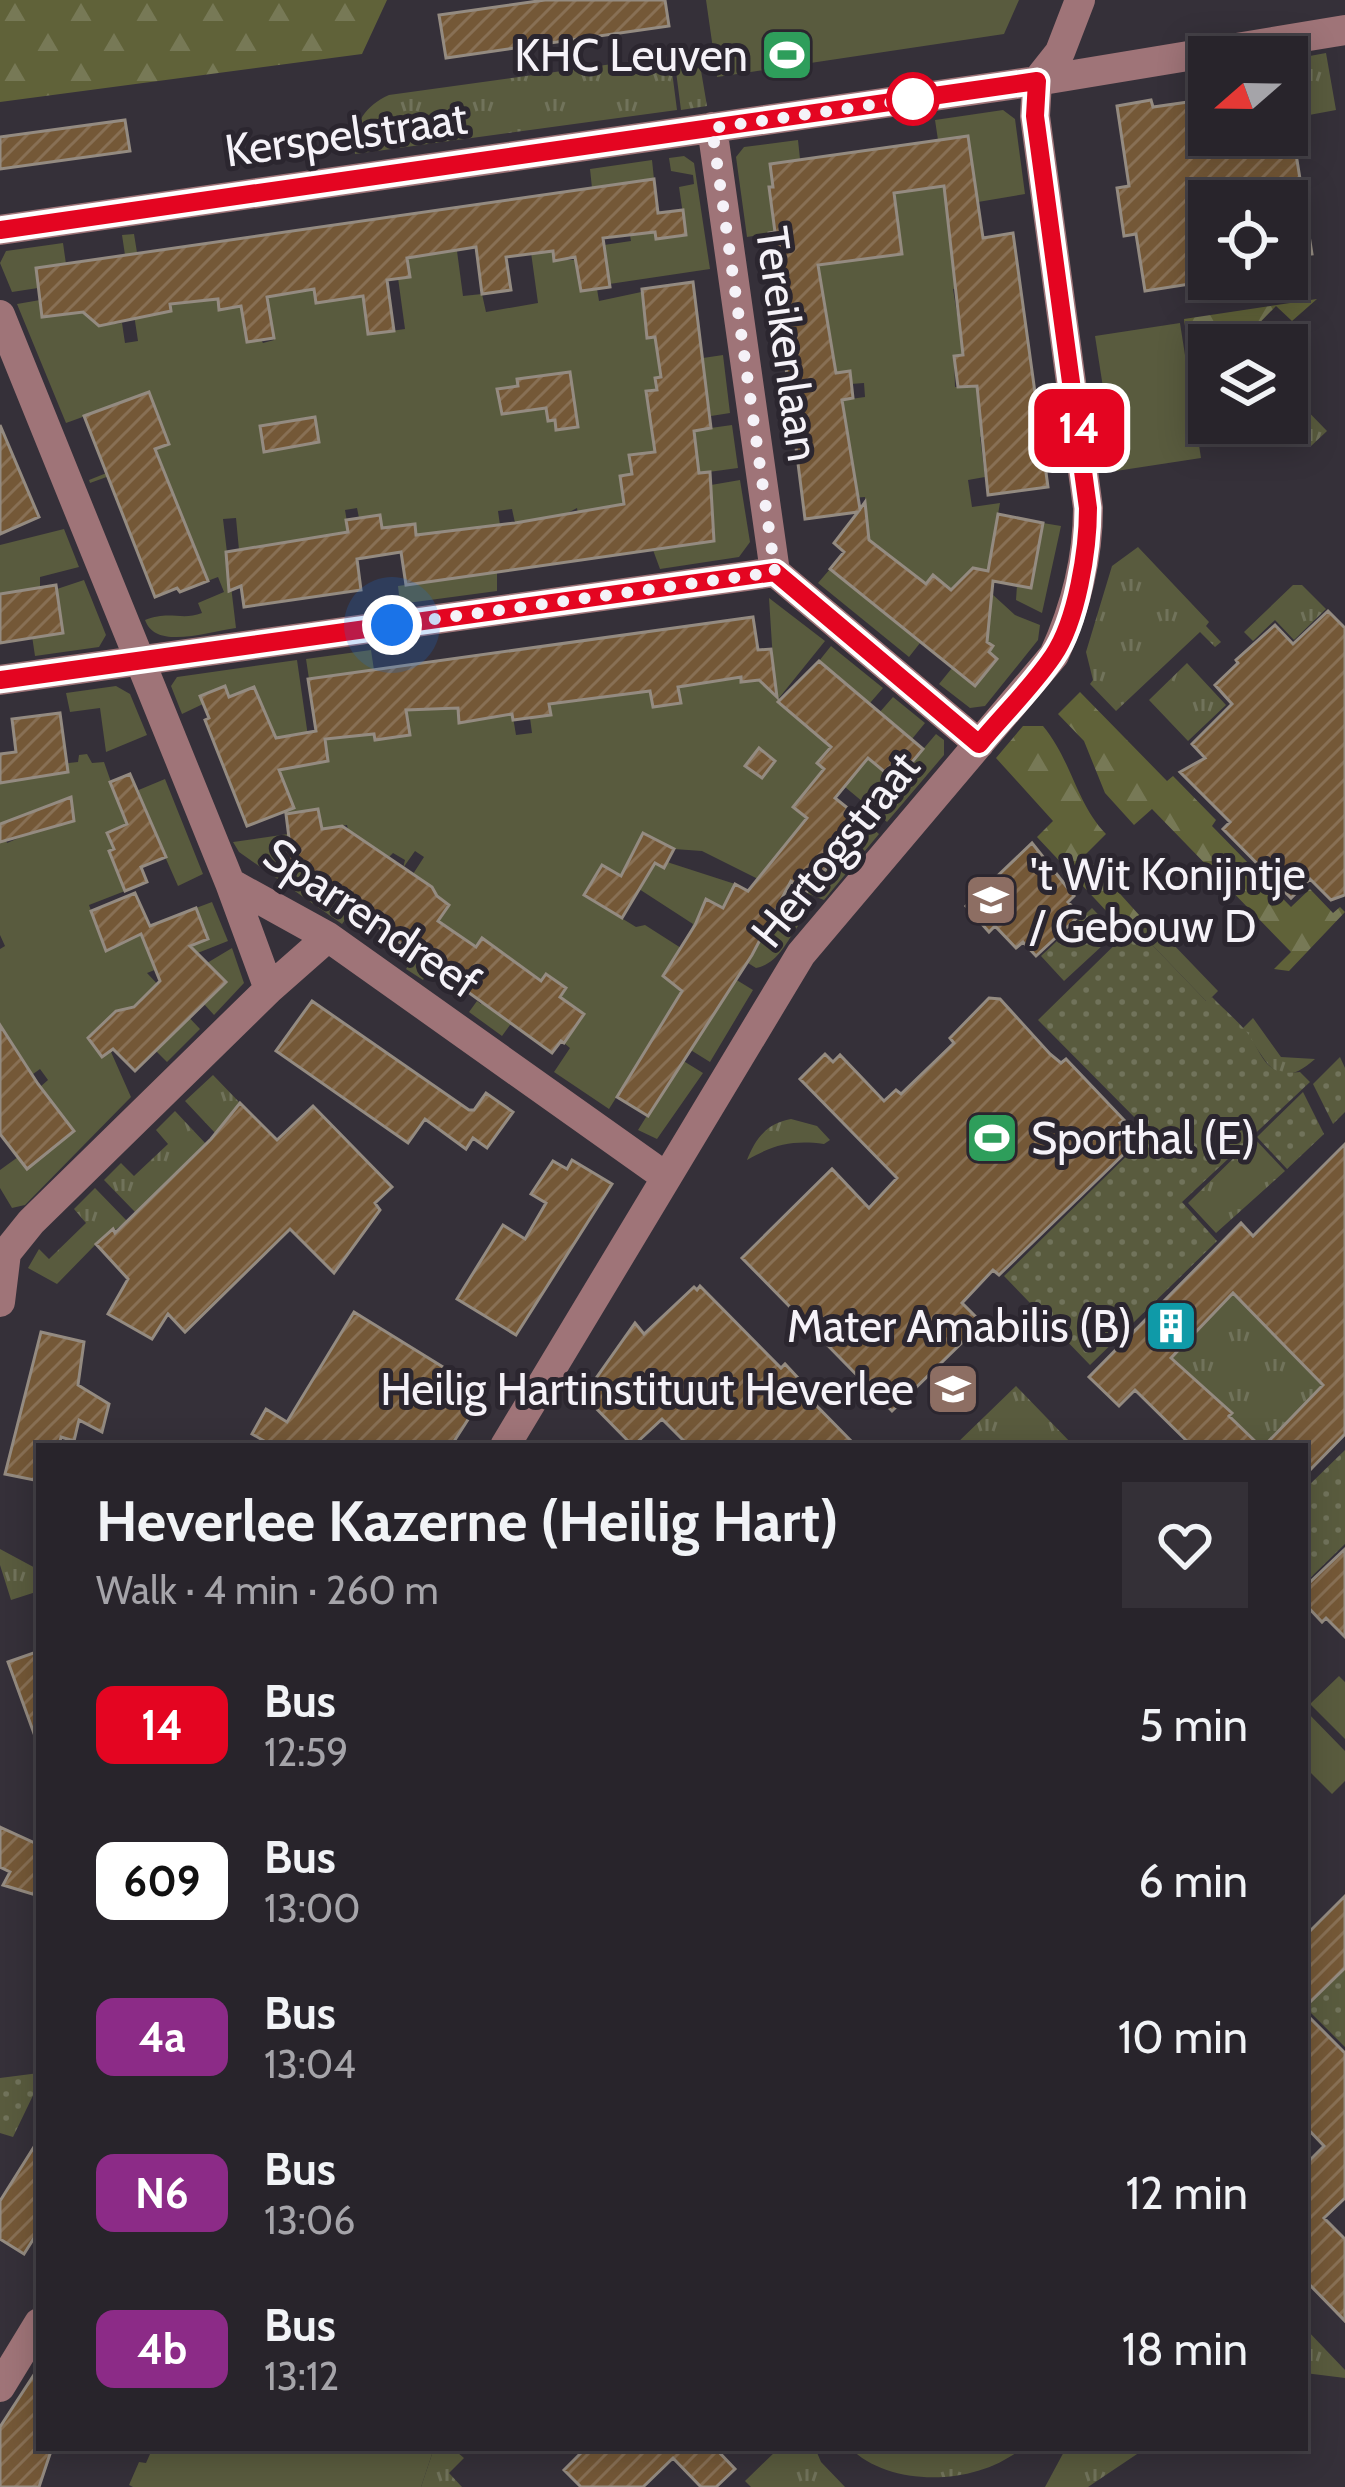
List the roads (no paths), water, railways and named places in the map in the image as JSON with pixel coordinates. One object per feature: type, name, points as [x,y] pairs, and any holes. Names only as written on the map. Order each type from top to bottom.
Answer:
[{"type":"street","points":[[1037,81],[1060,52],[1080,0]]},
{"type":"street","name":"Kerspelstraat","points":[[0,230],[1037,81],[1345,30]]},
{"type":"street","name":"Hertogstraat","points":[[507,1443],[801,954],[1054,655],[1065,631],[1083,563],[1088,520],[1035,116],[1037,81]]},
{"type":"street","name":"Tereikenlaan","points":[[712,128],[775,572]]},
{"type":"street","name":"Sparrendreef","points":[[0,315],[230,883],[328,937],[666,1177]]},
{"type":"street","points":[[0,680],[775,572],[979,744]]},
{"type":"street","points":[[230,883],[269,989]]},
{"type":"street","points":[[0,1302],[3,1246],[328,937]]},
{"type":"street","points":[[0,2387],[36,2328]]},
{"type":"place","name":"KHC Leuven","points":[[787,55]]},
{"type":"place","name":"'t Wit Konijntje / Gebouw D","points":[[991,900]]},
{"type":"place","name":"Sporthal (E)","points":[[992,1138]]},
{"type":"place","name":"Mater Amabilis (B)","points":[[1171,1326]]},
{"type":"place","name":"Heilig Hartinstituut Heverlee","points":[[953,1389]]}]
